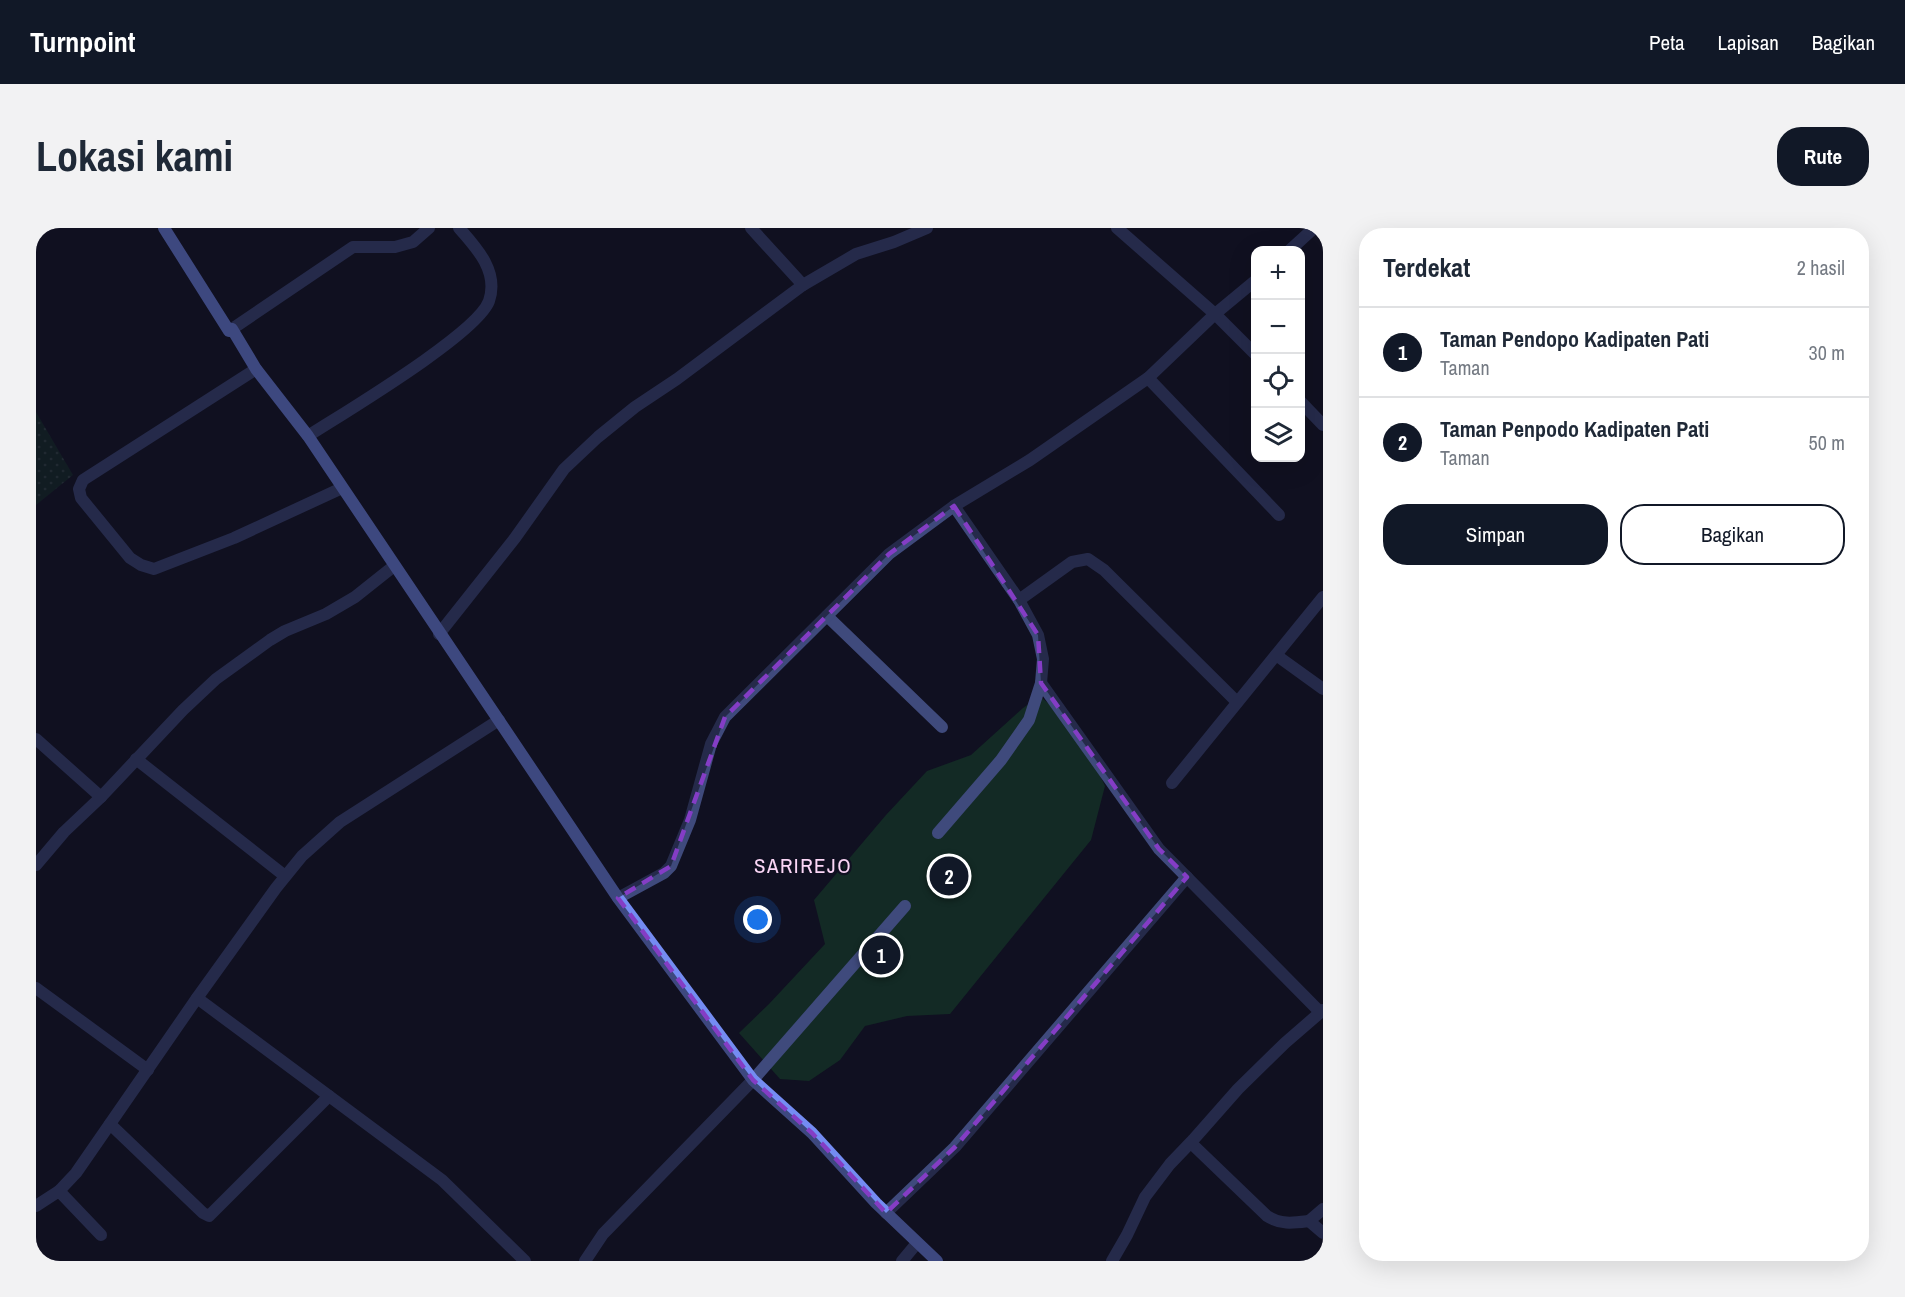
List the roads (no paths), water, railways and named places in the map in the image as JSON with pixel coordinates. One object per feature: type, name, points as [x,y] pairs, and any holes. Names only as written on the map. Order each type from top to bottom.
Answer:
[{"type":"street","points":[[164,228],[229,331],[353,247],[395,247],[413,242],[429,228]]},
{"type":"street","points":[[308,436],[426,359],[460,334],[483,310],[488,302],[491,286],[488,268],[478,249],[459,228]]},
{"type":"street","points":[[751,228],[803,285]]},
{"type":"street","points":[[439,634],[515,538],[564,469],[635,407],[677,380],[803,285],[856,254],[927,228]]},
{"type":"street","points":[[1117,228],[1215,314],[1255,354]]},
{"type":"street","points":[[1294,246],[1314,228]]},
{"type":"street","points":[[618,898],[664,873],[671,866],[682,844],[711,744],[721,722],[737,703],[889,554],[954,506],[1030,460],[1148,378],[1215,314],[1251,284]]},
{"type":"street","points":[[232,329],[256,369],[308,436],[618,898],[753,1080],[812,1133],[886,1213],[937,1261]]},
{"type":"street","points":[[256,369],[83,480],[79,489],[81,498],[130,558],[154,569],[234,538],[342,488]]},
{"type":"street","points":[[1148,378],[1279,514]]},
{"type":"street","points":[[1305,407],[1323,424]]},
{"type":"street","points":[[938,833],[1001,760],[1029,720],[1041,683],[1043,659],[1038,635],[1018,600],[954,506]]},
{"type":"street","points":[[1018,600],[1072,562],[1088,559],[1104,570],[1237,702]]},
{"type":"street","points":[[36,865],[64,832],[208,687],[246,656],[285,631],[326,614],[356,597],[394,566]]},
{"type":"street","points":[[1172,783],[1323,597]]},
{"type":"street","points":[[826,616],[942,727]]},
{"type":"street","points":[[1276,655],[1323,689]]},
{"type":"street","points":[[1041,683],[1159,849],[1322,1011],[1238,1089],[1170,1164],[1145,1197],[1112,1261]]},
{"type":"street","points":[[36,1206],[59,1191],[76,1173],[196,998],[302,855],[340,822],[499,720]]},
{"type":"street","points":[[36,739],[101,797]]},
{"type":"street","points":[[136,759],[285,876]]},
{"type":"street","points":[[886,1213],[955,1147],[1187,877]]},
{"type":"street","points":[[585,1261],[603,1234],[753,1080],[905,906]]},
{"type":"street","points":[[36,988],[148,1070]]},
{"type":"street","points":[[196,998],[442,1180],[525,1261]]},
{"type":"street","points":[[110,1124],[208,1216],[329,1096]]},
{"type":"street","points":[[1191,1143],[1267,1216],[1277,1222],[1287,1224],[1309,1221],[1323,1209]]},
{"type":"street","points":[[59,1191],[101,1235]]},
{"type":"street","points":[[1309,1221],[1323,1233]]},
{"type":"street","points":[[902,1261],[917,1243]]},
{"type":"place","name":"Taman Penpodo Kadipaten Pati","points":[[949,876]]},
{"type":"place","name":"Taman Pendopo Kadipaten Pati","points":[[881,955]]},
{"type":"district","name":"SARIREJO","points":[[803,866]]}]
